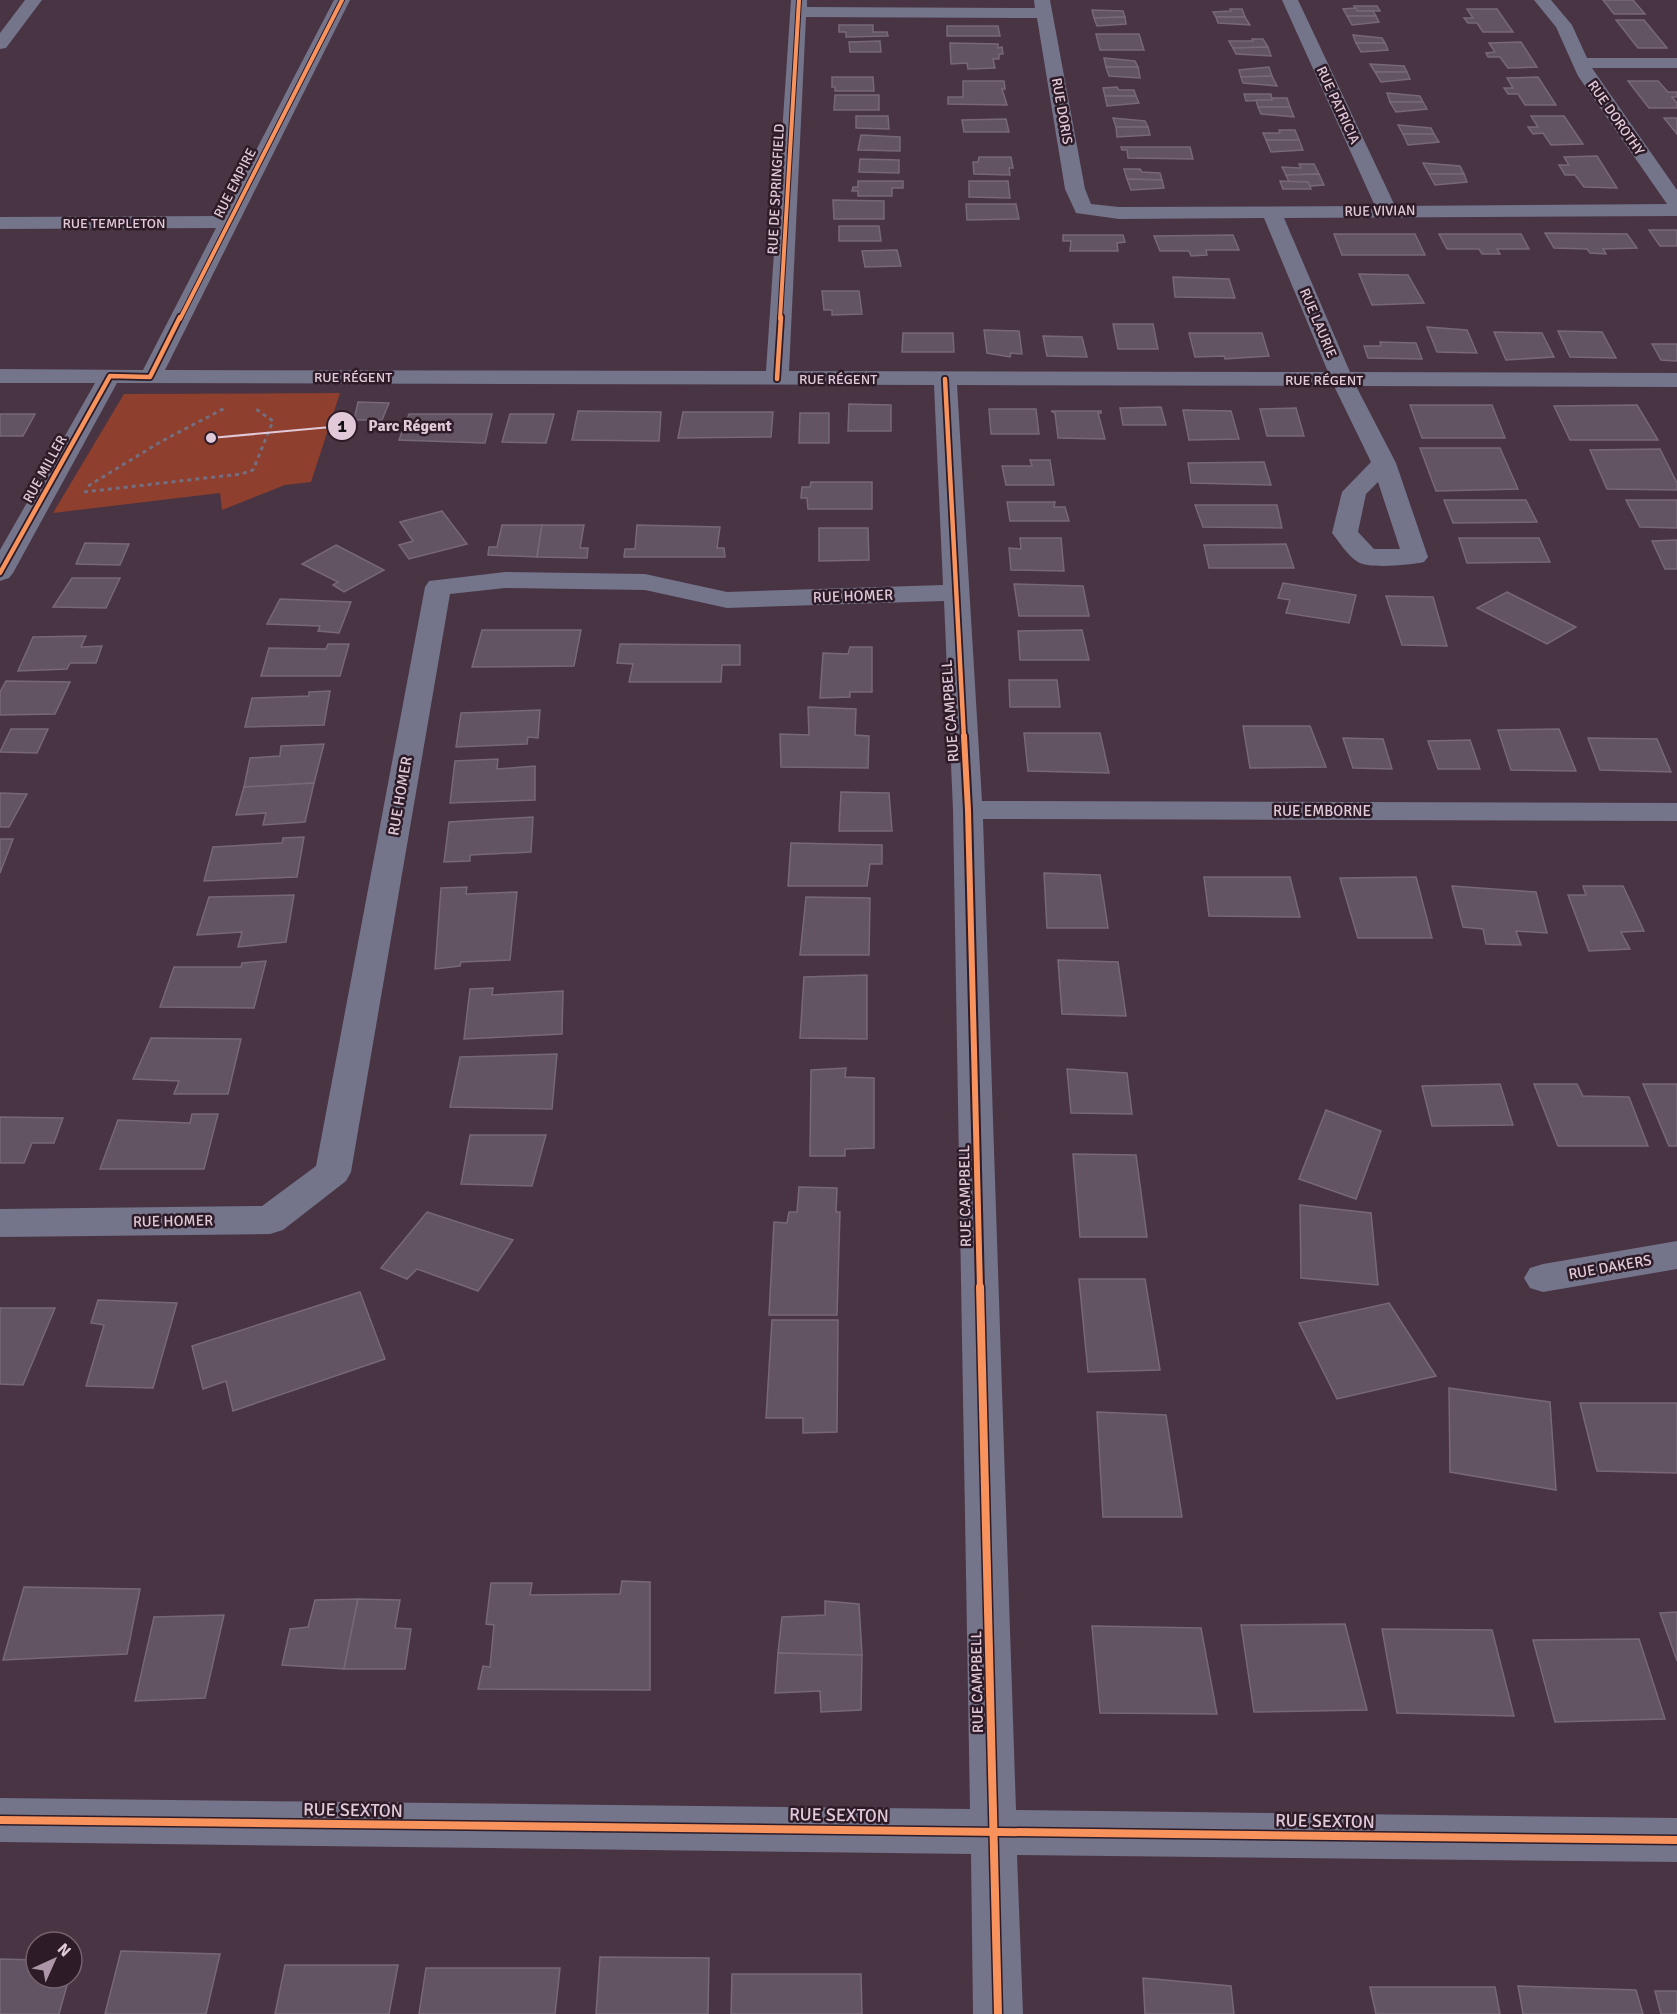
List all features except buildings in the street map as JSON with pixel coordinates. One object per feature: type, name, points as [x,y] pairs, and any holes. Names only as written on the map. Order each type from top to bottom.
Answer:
[{"type":"street","points":[[0,44],[34,0]]},
{"type":"street","name":"RUE EMPIRE","points":[[150,377],[342,0]]},
{"type":"street","name":"RUE PATRICIA","points":[[1290,0],[1387,210]]},
{"type":"street","name":"RUE DOROTHY","points":[[1542,0],[1564,25],[1587,76],[1677,204]]},
{"type":"street","points":[[799,6],[1043,7]]},
{"type":"street","name":"RUE DE SPRINGFIELD","points":[[777,378],[799,6]]},
{"type":"street","name":"RUE DORIS","points":[[1043,7],[1075,189],[1083,209]]},
{"type":"street","points":[[1582,63],[1677,63]]},
{"type":"street","name":"RUE VIVIAN","points":[[1083,209],[1119,213],[1677,210]]},
{"type":"street","name":"RUE LAURIE","points":[[1272,213],[1342,380],[1384,463]]},
{"type":"street","name":"RUE TEMPLETON","points":[[0,223],[228,222]]},
{"type":"street","name":"RUE RÉGENT","points":[[0,376],[1677,381]]},
{"type":"street","name":"RUE MILLER","points":[[0,573],[110,376]]},
{"type":"street","name":"RUE CAMPBELL","points":[[945,379],[954,593],[968,810],[998,2014]]},
{"type":"street","name":"RUE HOMER","points":[[0,1223],[270,1220],[333,1172],[438,587],[504,580],[645,582],[727,600],[954,593]]},
{"type":"street","name":"RUE EMBORNE","points":[[968,810],[1677,812]]},
{"type":"street","name":"RUE DAKERS","points":[[1544,1278],[1677,1255]]},
{"type":"street","name":"RUE SEXTON","points":[[0,1820],[1677,1840]]},
{"type":"path","points":[[242,399],[273,421],[253,470],[241,474],[77,492],[162,441],[242,399],[288,377]]},
{"type":"shaded area","points":[[340,393],[311,482],[285,485],[222,510],[220,493],[53,513],[124,394]]},
{"type":"cycle path","points":[[0,573],[110,376],[150,377],[342,0]]},
{"type":"cycle path","points":[[777,379],[799,0]]},
{"type":"cycle path","points":[[945,379],[968,810],[998,2014]]},
{"type":"cycle path","points":[[0,1820],[1677,1840]]},
{"type":"place","name":"Parc Régent","points":[[211,438]]}]
